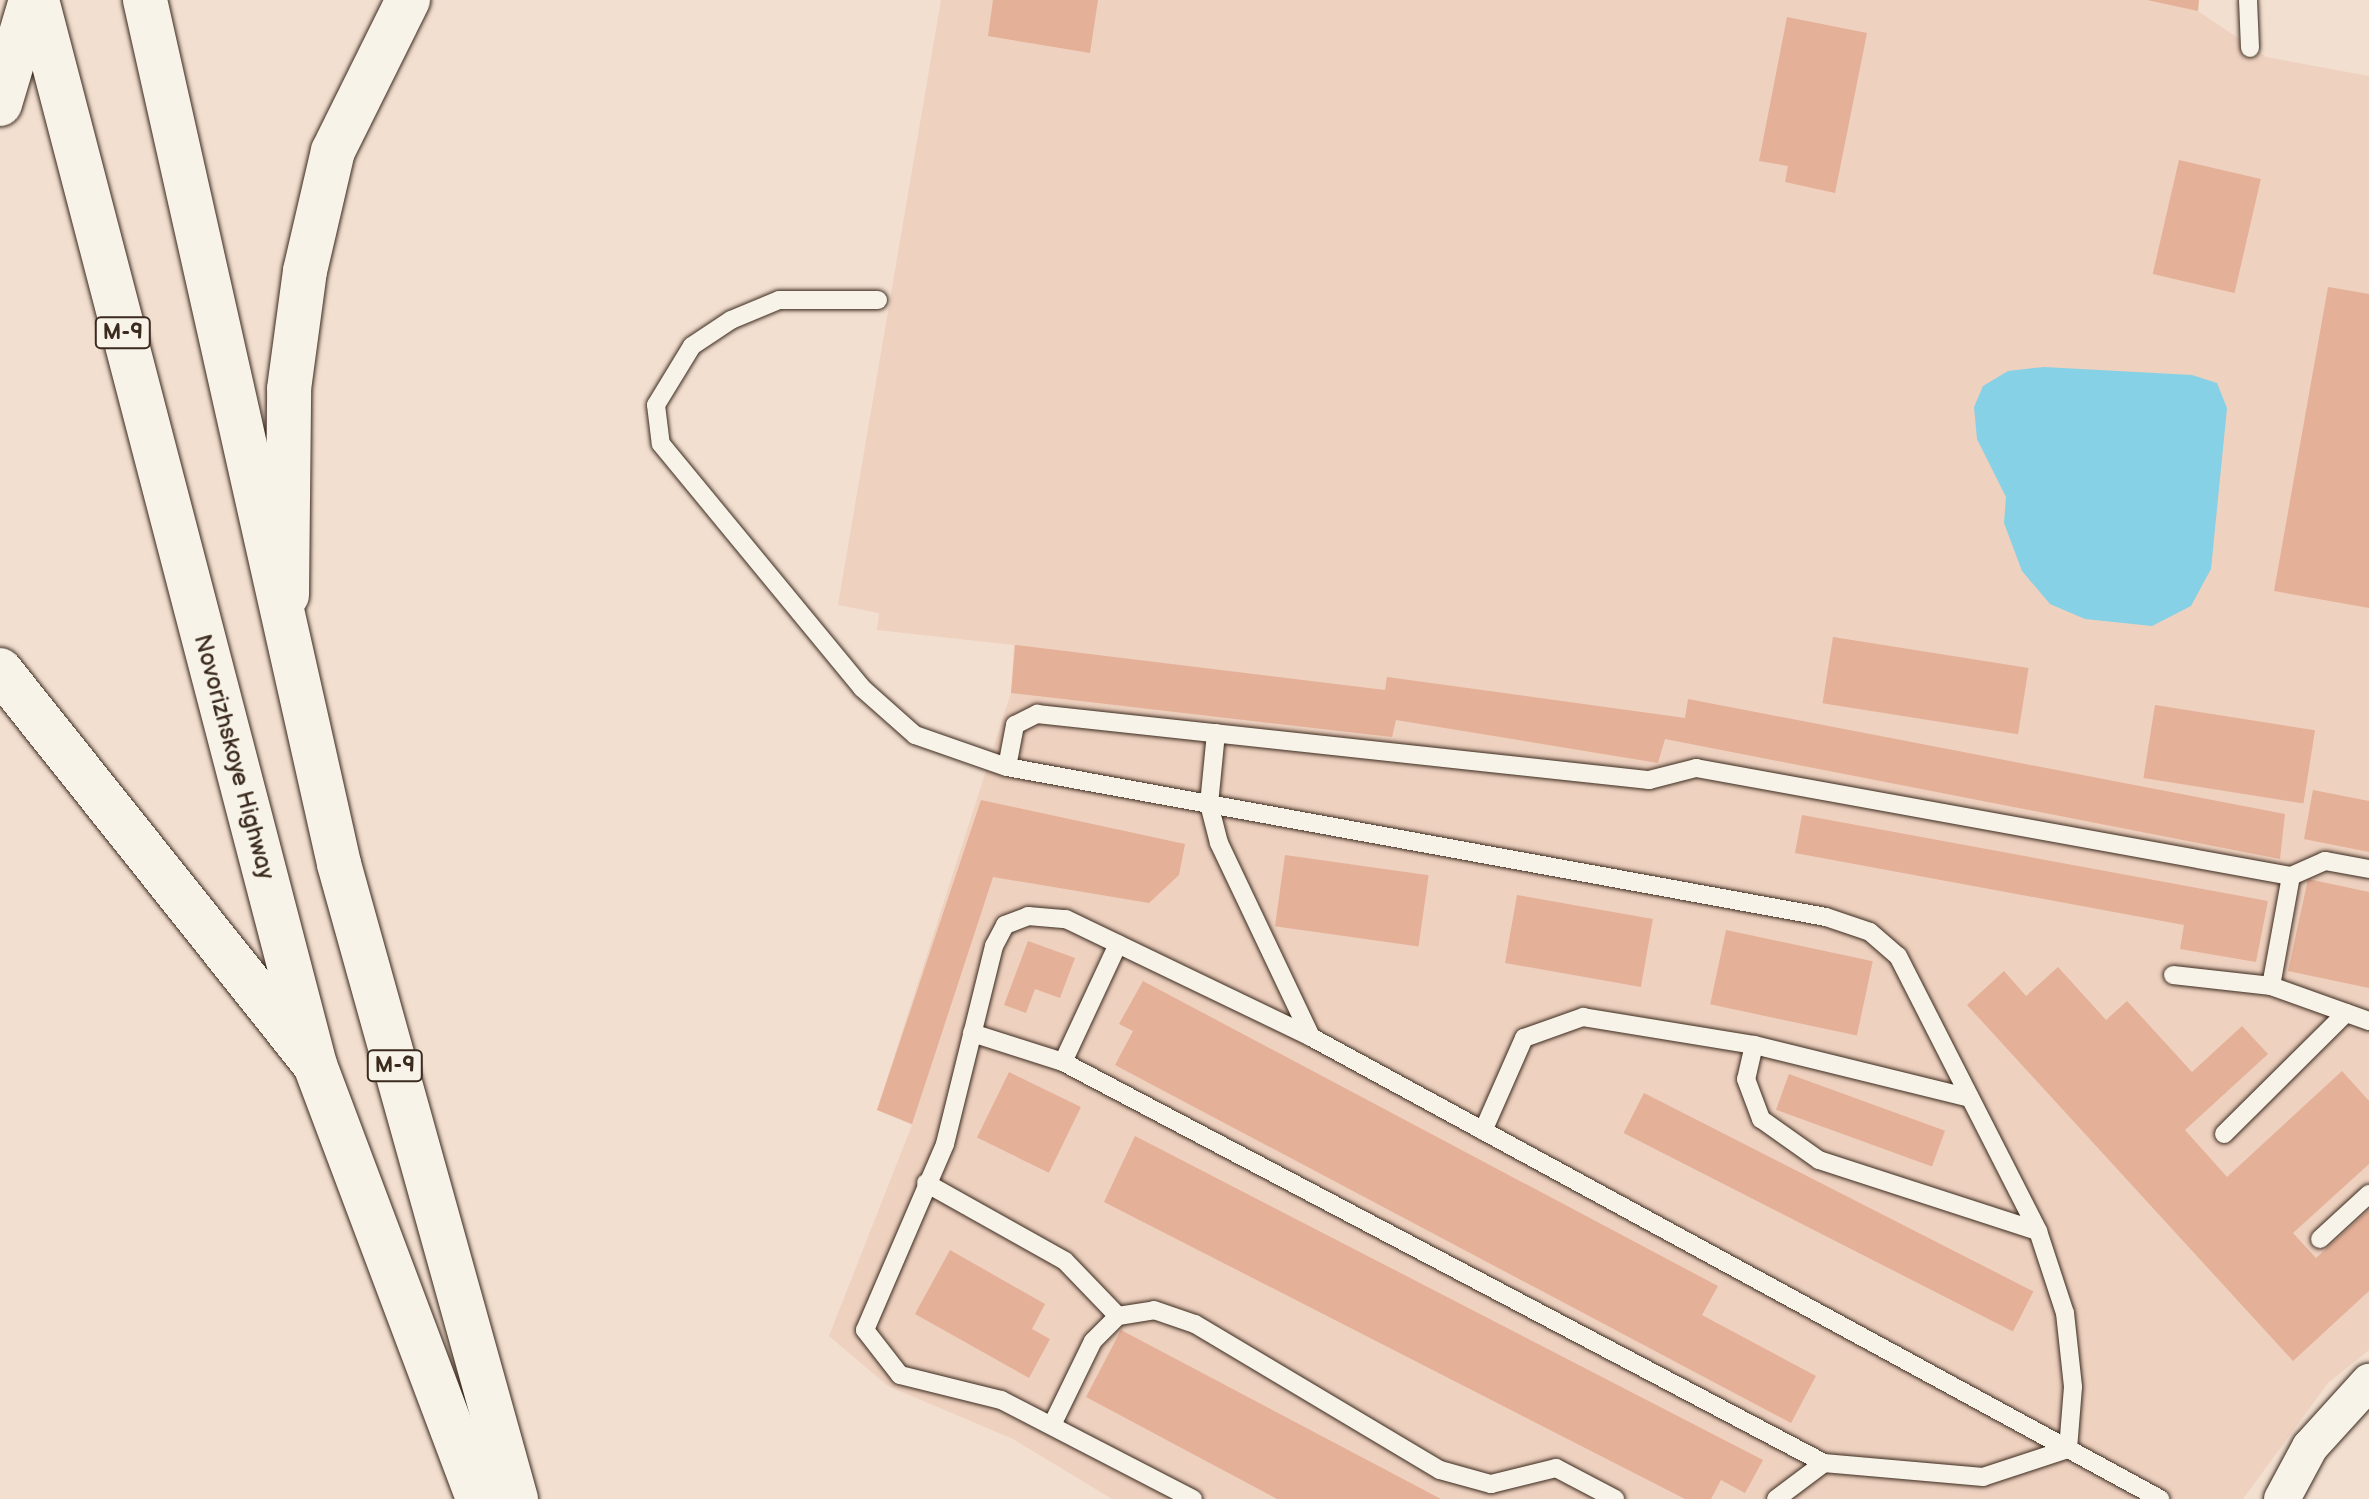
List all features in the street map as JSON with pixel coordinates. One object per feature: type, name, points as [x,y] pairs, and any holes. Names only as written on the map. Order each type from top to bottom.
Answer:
[{"type":"main road","points":[[0,104],[34,0]]},
{"type":"main road","name":"Novorizhskoye Highway","points":[[34,0],[315,1065],[478,1499]]},
{"type":"main road","name":"М-9","points":[[145,0],[339,864],[516,1499]]},
{"type":"main road","points":[[287,629],[289,389],[305,271],[333,151],[408,0]]},
{"type":"main road","points":[[0,670],[315,1065]]},
{"type":"street","points":[[2282,1499],[2310,1447],[2369,1382]]},
{"type":"lane","points":[[2248,0],[2250,48]]},
{"type":"lane","points":[[878,300],[779,300],[692,346],[656,405],[661,444],[862,688],[915,735],[1007,767],[1826,917],[1870,932],[1898,956],[2038,1231],[2065,1313],[2073,1387],[2068,1449]]},
{"type":"lane","points":[[1007,767],[1015,725],[1037,714],[1649,780],[1696,768],[2291,876],[2325,861],[2369,869]]},
{"type":"lane","points":[[1216,733],[1209,804],[1219,843],[1311,1037]]},
{"type":"lane","points":[[2271,986],[2291,876]]},
{"type":"lane","points":[[1193,1499],[1001,1400],[900,1375],[872,1348],[865,1330],[869,1307],[945,1144],[972,1033],[1005,925],[1028,916],[1066,919],[1311,1037],[2160,1499]]},
{"type":"lane","points":[[1063,1062],[1118,944]]},
{"type":"lane","points":[[2173,975],[2271,986],[2369,1021]]},
{"type":"lane","points":[[2224,1134],[2346,1013]]},
{"type":"lane","points":[[1483,1131],[1512,1056],[1524,1038],[1549,1024],[1583,1017],[1754,1045],[1970,1098]]},
{"type":"lane","points":[[972,1033],[1063,1062],[1824,1463],[1983,1477],[2068,1449]]},
{"type":"lane","points":[[1754,1045],[1746,1079],[1761,1119],[1819,1160],[2038,1231]]},
{"type":"lane","points":[[926,1183],[1065,1261],[1118,1316]]},
{"type":"lane","points":[[2320,1239],[2369,1194]]},
{"type":"lane","points":[[1052,1425],[1093,1341],[1118,1316],[1154,1310],[1195,1324],[1440,1470],[1491,1484],[1556,1468],[1615,1499]]},
{"type":"lane","points":[[1776,1499],[1824,1463]]},
{"type":"shaded area","points":[[941,0],[2199,0],[2198,11],[2266,57],[2369,76],[2369,1350],[2328,1383],[2243,1499],[1112,1499],[1013,1439],[888,1386],[829,1336],[912,1125],[877,1110],[1011,693],[1014,645],[877,630],[879,613],[838,605]]},
{"type":"water","points":[[2044,367],[2192,375],[2217,383],[2227,408],[2211,569],[2191,606],[2152,626],[2085,619],[2050,604],[2022,571],[2004,523],[2006,497],[1977,439],[1974,407],[1983,386],[2008,371]]},
{"type":"building","points":[[993,0],[1098,0],[1090,53],[988,36]]},
{"type":"building","points":[[2147,0],[2199,0],[2198,11]]},
{"type":"building","points":[[1787,17],[1867,33],[1835,193],[1785,182],[1788,166],[1759,161]]},
{"type":"building","points":[[2179,160],[2261,179],[2235,293],[2153,274]]},
{"type":"building","points":[[2328,287],[2369,294],[2369,608],[2274,591]]},
{"type":"building","points":[[1833,637],[2029,668],[2018,734],[1823,703]]},
{"type":"building","points":[[1015,645],[1385,690],[1387,677],[1685,718],[1688,699],[2285,814],[2280,859],[1665,739],[1658,763],[1396,720],[1392,737],[1011,693]]},
{"type":"building","points":[[2155,705],[2315,730],[2303,803],[2143,778]]},
{"type":"building","points":[[2313,790],[2369,801],[2369,852],[2304,839]]},
{"type":"building","points":[[981,800],[1185,844],[1179,875],[1149,903],[993,877],[912,1124],[877,1110]]},
{"type":"building","points":[[1802,815],[2268,901],[2256,962],[2180,949],[2184,925],[1795,853]]},
{"type":"building","points":[[1285,855],[1429,875],[1419,946],[1275,926]]},
{"type":"building","points":[[2308,879],[2369,892],[2369,988],[2288,971]]},
{"type":"building","points":[[1517,895],[1653,919],[1641,987],[1505,963]]},
{"type":"building","points":[[1726,930],[1873,961],[1857,1036],[1710,1004]]},
{"type":"building","points":[[1028,941],[1075,958],[1060,998],[1035,989],[1026,1013],[1004,1005]]},
{"type":"building","points":[[2058,967],[2106,1020],[2127,1001],[2192,1072],[2242,1026],[2268,1054],[2185,1130],[2227,1177],[2342,1071],[2369,1101],[2369,1164],[2293,1233],[2316,1258],[2369,1210],[2369,1291],[2293,1361],[1967,1005],[2004,971],[2026,996]]},
{"type":"building","points":[[1143,981],[1718,1286],[1702,1315],[1816,1376],[1791,1423],[1115,1065],[1133,1031],[1119,1024]]},
{"type":"building","points":[[1009,1072],[1081,1107],[1049,1173],[977,1138]]},
{"type":"building","points":[[1789,1074],[1945,1131],[1932,1166],[1776,1110]]},
{"type":"building","points":[[1644,1093],[2033,1291],[2013,1331],[1624,1133]]},
{"type":"building","points":[[1135,1136],[1763,1460],[1745,1493],[1721,1480],[1711,1499],[1685,1499],[1104,1202]]},
{"type":"building","points":[[950,1250],[1045,1304],[1032,1329],[1050,1339],[1029,1378],[915,1314]]},
{"type":"building","points":[[1121,1330],[1441,1499],[1277,1499],[1086,1397]]}]
